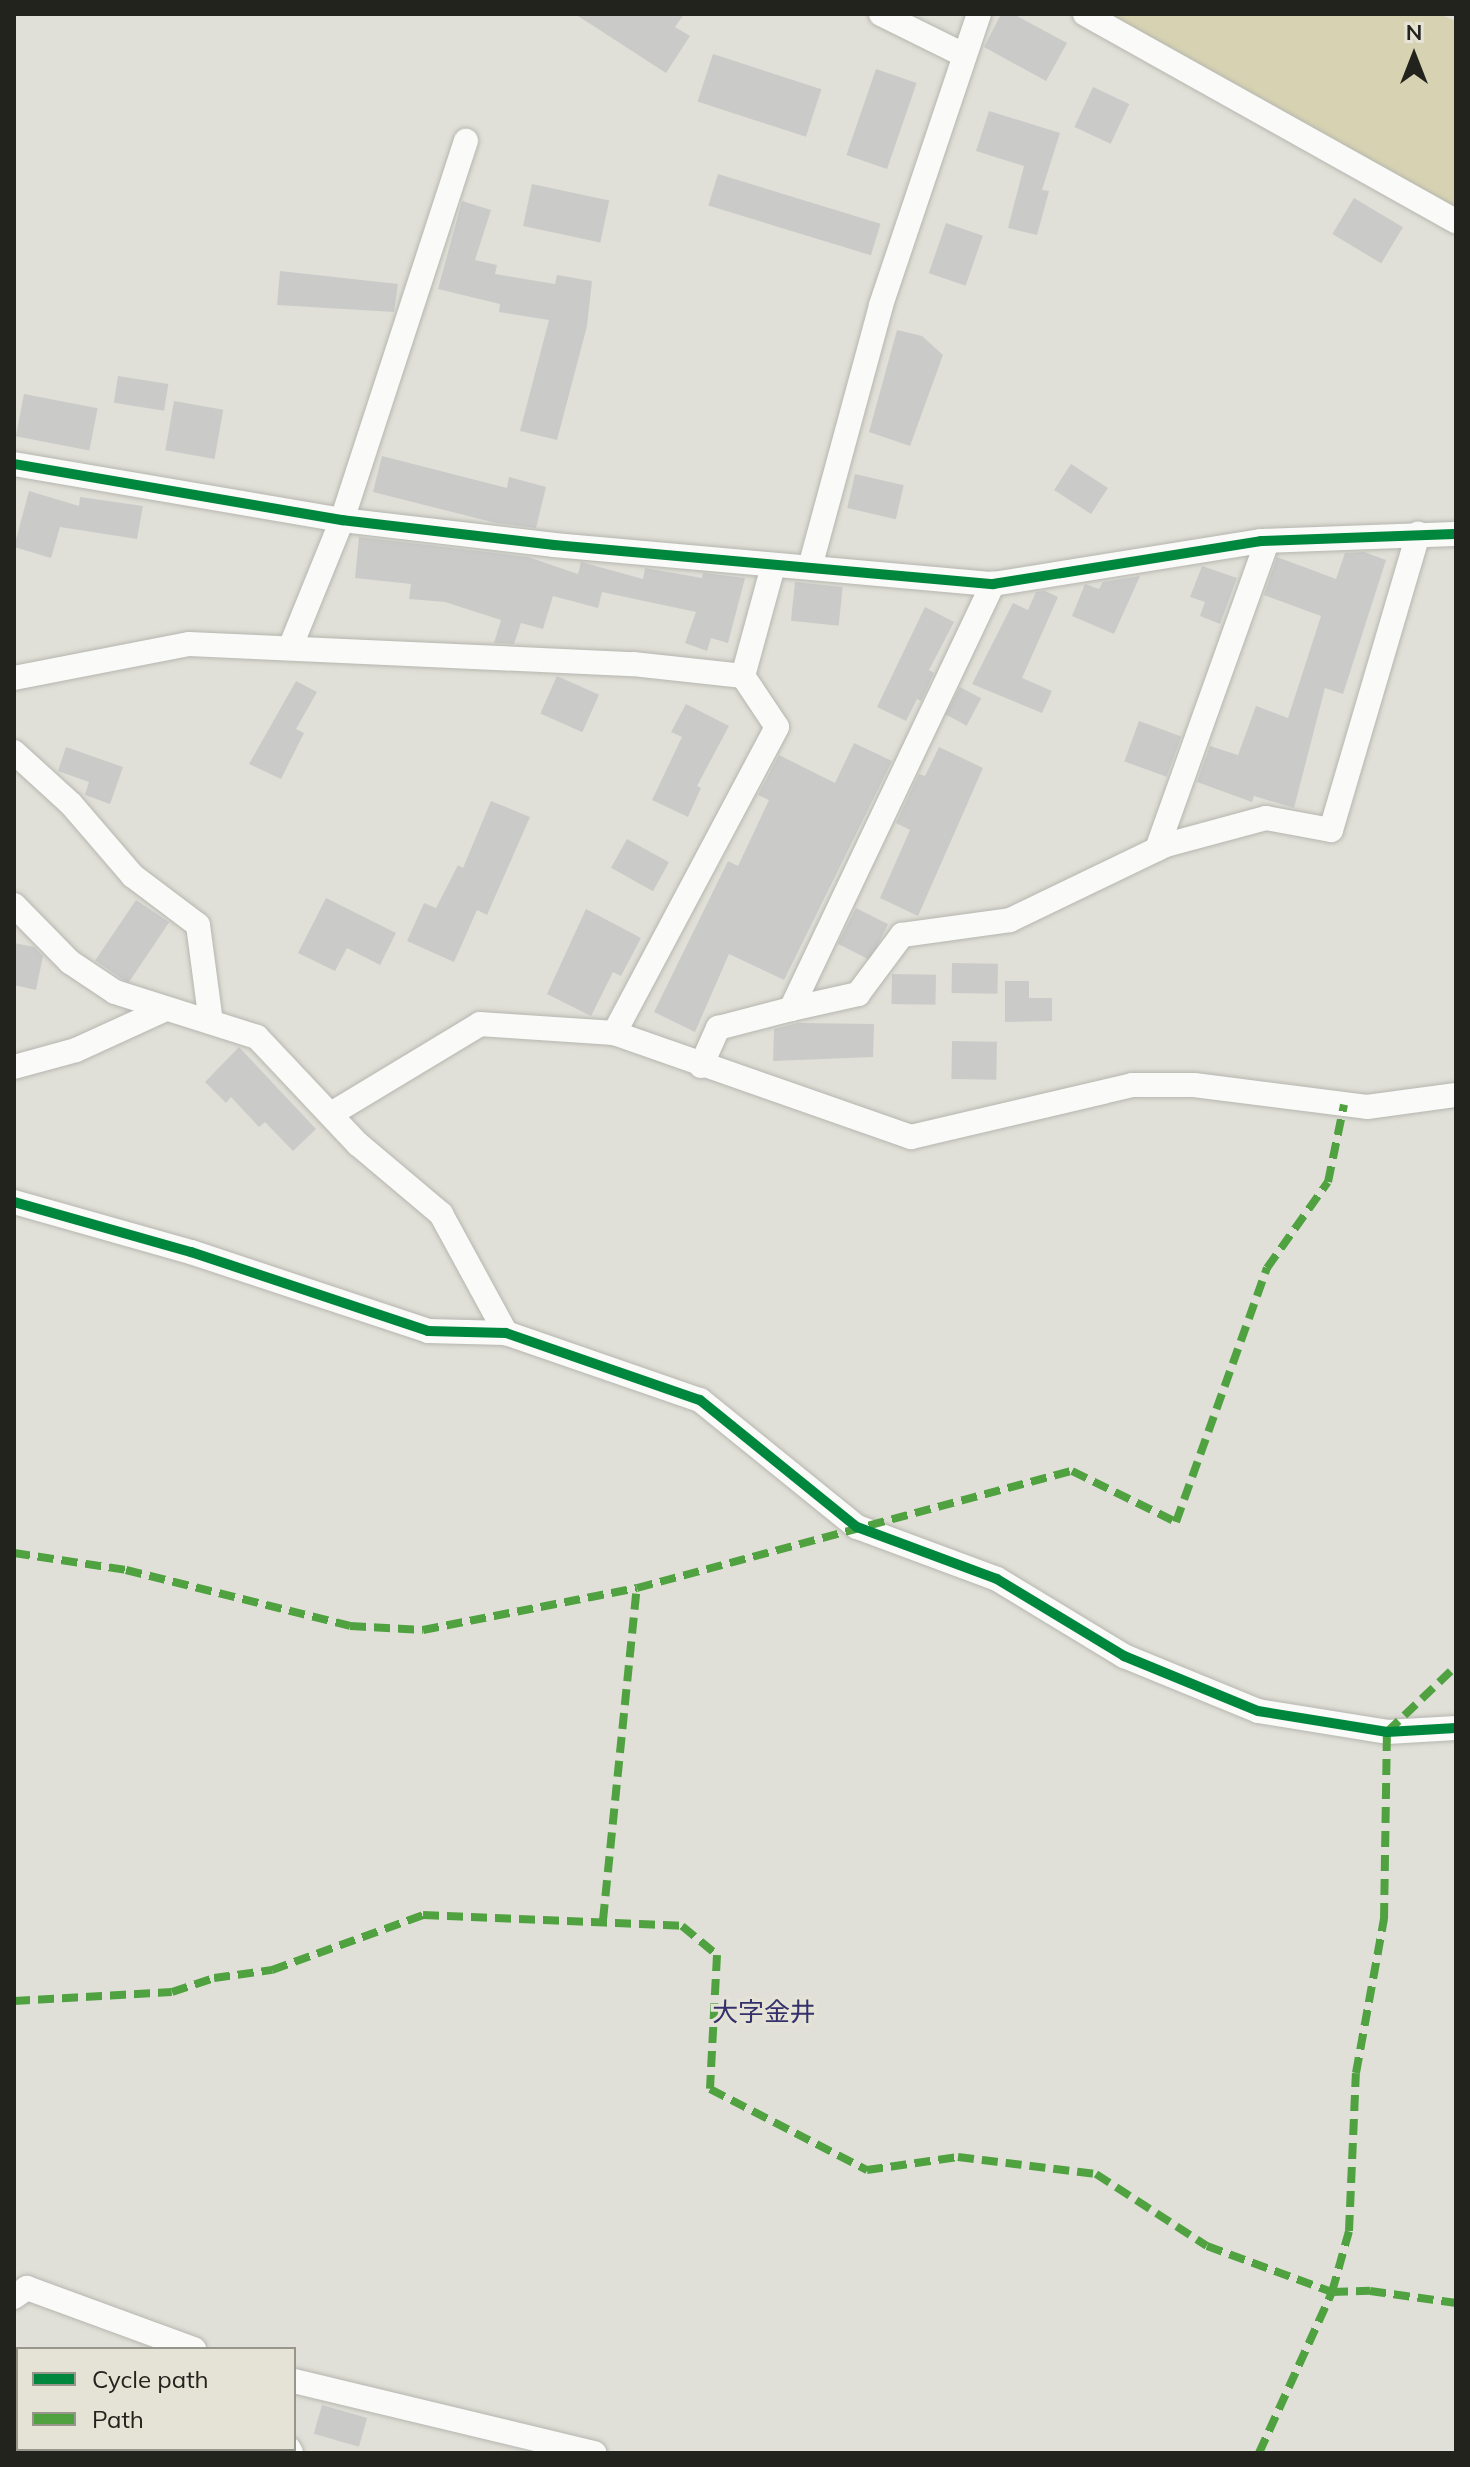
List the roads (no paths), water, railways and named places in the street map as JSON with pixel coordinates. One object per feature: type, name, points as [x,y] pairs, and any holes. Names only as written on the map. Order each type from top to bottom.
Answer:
[{"type":"street","points":[[881,14],[962,54]]},
{"type":"street","points":[[810,567],[881,305],[962,54],[979,14]]},
{"type":"street","points":[[1085,14],[1456,221]]},
{"type":"street","points":[[290,648],[342,520],[466,141]]},
{"type":"street","points":[[14,464],[342,520],[773,566],[993,584],[1267,541],[1456,534]]},
{"type":"street","points":[[701,1066],[718,1028],[858,994],[902,935],[1010,920],[1157,849],[1266,818],[1331,830],[1418,534]]},
{"type":"street","points":[[1157,849],[1267,541]]},
{"type":"street","points":[[614,1033],[777,727],[743,676],[773,566]]},
{"type":"street","points":[[791,1009],[993,584]]},
{"type":"street","points":[[14,678],[189,644],[633,664],[743,676]]},
{"type":"street","points":[[14,752],[71,804],[133,876],[198,925],[211,1022]]},
{"type":"street","points":[[14,905],[70,962],[115,992],[257,1037],[331,1114],[441,1214],[506,1333]]},
{"type":"street","points":[[14,1067],[76,1050],[166,1009]]},
{"type":"street","points":[[331,1114],[480,1024],[614,1033],[911,1137],[1132,1085],[1194,1085],[1367,1107],[1456,1095]]},
{"type":"street","points":[[14,1202],[191,1252],[428,1331],[506,1333],[700,1400],[857,1527],[997,1579],[1137,1662],[1258,1711],[1387,1732],[1456,1728]]},
{"type":"street","points":[[18,2286],[188,2347]]},
{"type":"street","points":[[296,2381],[594,2453]]},
{"type":"district","name":"大字金井","points":[[764,2012]]}]
